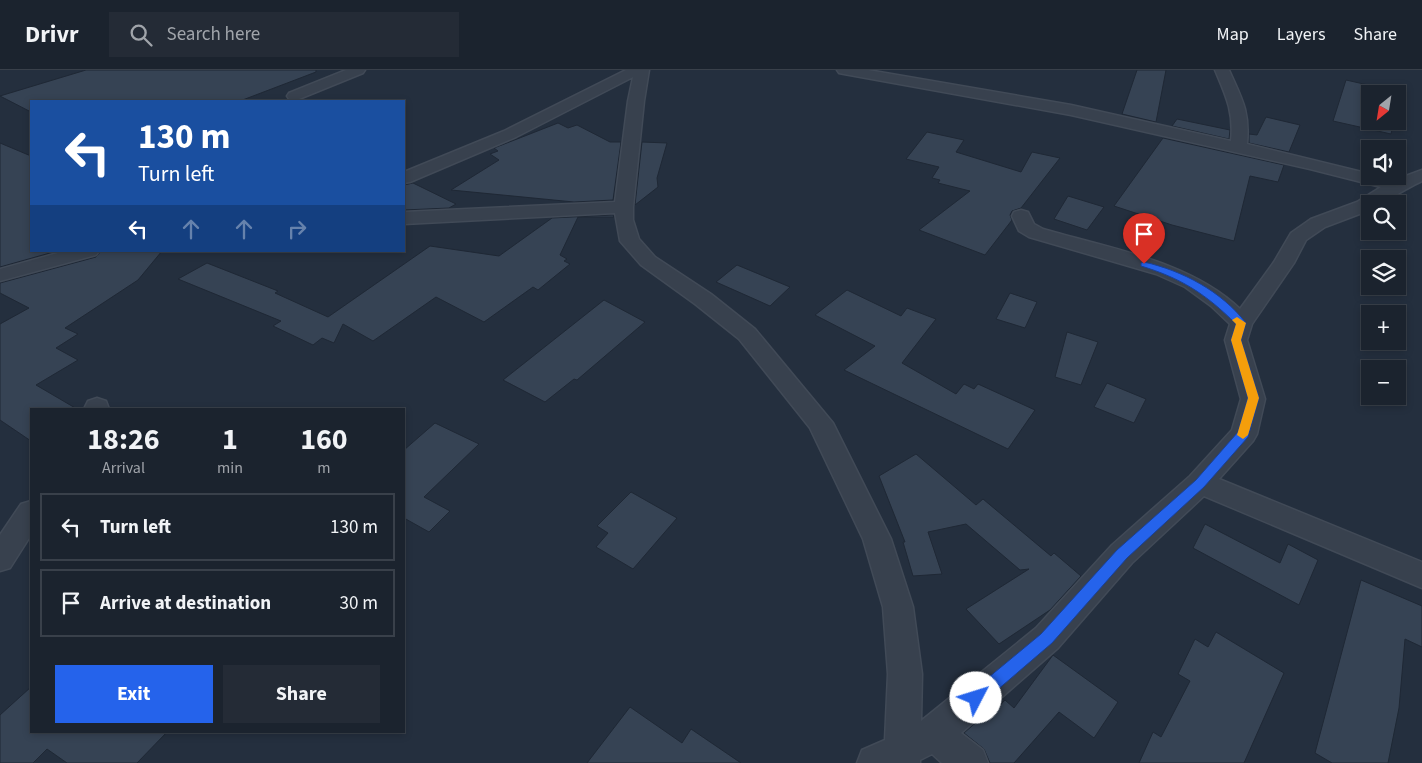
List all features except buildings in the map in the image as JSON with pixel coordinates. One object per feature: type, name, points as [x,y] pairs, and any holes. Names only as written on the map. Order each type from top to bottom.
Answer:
[{"type":"street","points":[[294,96],[358,70]]},
{"type":"street","points":[[405,178],[510,134],[637,70]]},
{"type":"street","points":[[642,70],[636,101],[624,206],[624,220],[630,241],[648,261],[703,299],[747,334],[820,423],[877,539],[898,607],[905,674],[902,757]]},
{"type":"street","points":[[1222,70],[1239,109],[1241,124],[1239,147]]},
{"type":"street","points":[[855,71],[1071,110],[1239,147],[1422,192]]},
{"type":"street","points":[[875,763],[902,757],[934,733],[1047,638],[1122,554],[1200,484],[1244,434],[1253,398],[1236,340],[1241,323],[1284,263],[1298,237],[1318,223],[1364,206],[1396,186],[1422,175]]},
{"type":"street","points":[[405,218],[624,206]]},
{"type":"street","points":[[1021,216],[1026,226],[1036,233],[1163,270],[1192,283],[1219,301],[1241,323]]},
{"type":"street","points":[[0,274],[85,252]]},
{"type":"street","points":[[1200,484],[1422,575]]},
{"type":"street","points":[[0,559],[30,514]]},
{"type":"street","points":[[934,733],[970,763]]},
{"type":"slow traffic","points":[[1237,320],[1241,323],[1236,340],[1253,398],[1243,435]]},
{"type":"route","points":[[976,698],[1047,638],[1122,554],[1200,484],[1244,434],[1253,398],[1236,340],[1241,323],[1219,301],[1192,283],[1144,264]]}]
